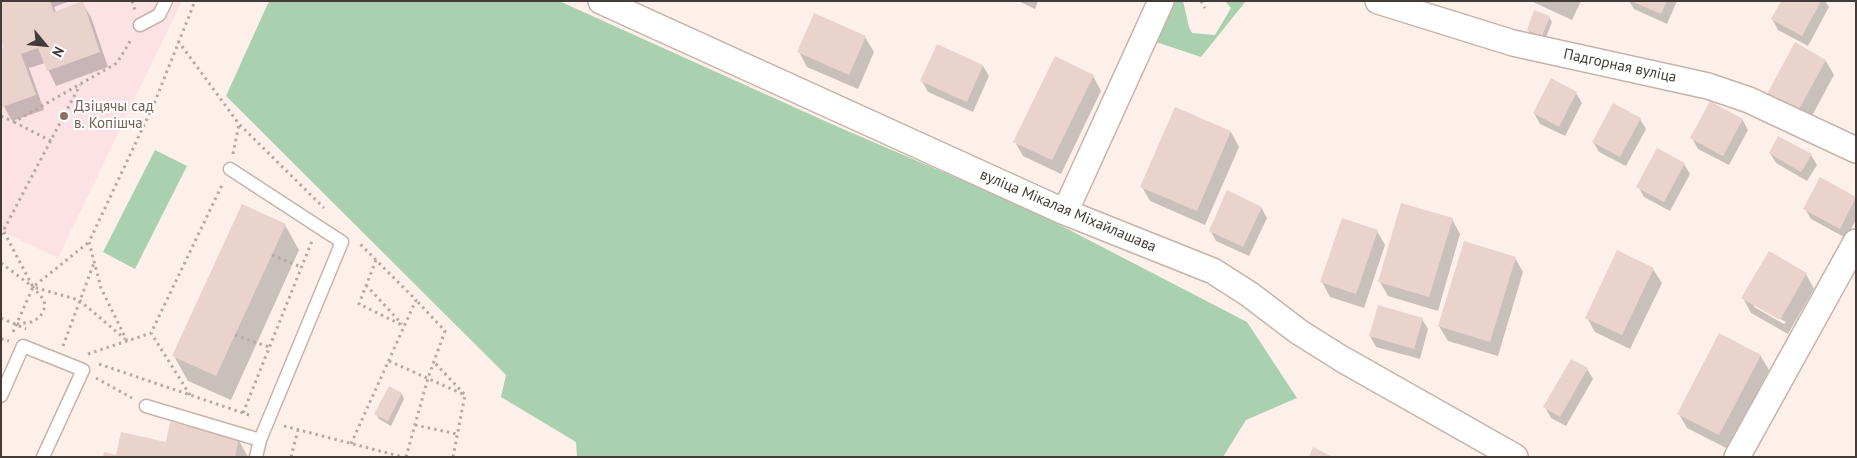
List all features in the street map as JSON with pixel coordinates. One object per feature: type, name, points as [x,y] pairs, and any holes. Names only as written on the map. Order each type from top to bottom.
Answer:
[{"type":"street","name":"вуліца Мікалая Міхайлашава","points":[[601,1],[1064,212],[1213,272],[1249,294],[1299,332],[1328,350],[1514,457]]},
{"type":"street","points":[[1064,212],[1161,1]]},
{"type":"street","name":"Падгорная вуліца","points":[[1378,1],[1513,43],[1708,86],[1749,100],[1856,150]]},
{"type":"street","points":[[1736,457],[1856,242]]},
{"type":"lane","points":[[140,25],[160,15],[166,1]]},
{"type":"lane","points":[[230,169],[342,242],[260,440],[256,457]]},
{"type":"lane","points":[[1,396],[23,346],[83,370],[43,457]]},
{"type":"lane","points":[[146,406],[260,440]]},
{"type":"path","points":[[5,350],[33,287],[89,242],[154,104],[195,1]]},
{"type":"path","points":[[1201,1],[1204,8]]},
{"type":"path","points":[[14,122],[117,63],[140,25]]},
{"type":"path","points":[[178,41],[239,124],[328,212]]},
{"type":"path","points":[[16,324],[32,322],[40,317],[45,307],[44,300],[33,287],[3,234],[80,84]]},
{"type":"path","points":[[1,116],[51,140]]},
{"type":"path","points":[[83,356],[151,332],[230,169],[239,124]]},
{"type":"path","points":[[243,413],[318,226]]},
{"type":"path","points":[[292,457],[298,430],[405,457],[444,331],[355,239]]},
{"type":"path","points":[[89,242],[101,288],[128,341]]},
{"type":"path","points":[[272,255],[301,267]]},
{"type":"path","points":[[376,260],[359,304],[404,326]]},
{"type":"path","points":[[63,347],[94,262]]},
{"type":"path","points":[[1,263],[33,287],[79,300],[128,341]]},
{"type":"path","points":[[366,285],[404,326]]},
{"type":"path","points":[[351,444],[416,300]]},
{"type":"path","points":[[151,332],[190,395]]},
{"type":"path","points":[[235,335],[269,347]]},
{"type":"path","points":[[389,361],[465,394]]},
{"type":"path","points":[[434,362],[465,394]]},
{"type":"path","points":[[110,369],[268,421]]},
{"type":"path","points":[[83,370],[146,406]]},
{"type":"path","points":[[453,457],[465,394]]},
{"type":"path","points":[[415,425],[457,434]]},
{"type":"shaded area","name":"Дзіцячы сад в. Копішча","points":[[1,1],[182,1],[58,258],[1,231]]},
{"type":"green space","points":[[269,1],[559,1],[836,126],[1029,209],[1247,322],[1297,398],[1246,420],[1223,457],[577,457],[576,442],[501,397],[506,375],[226,96]]},
{"type":"green space","points":[[1183,1],[1192,33],[1215,35],[1231,8],[1225,1],[1246,1],[1201,57],[1156,42],[1172,2]]},
{"type":"green space","points":[[155,150],[187,166],[135,269],[103,252]]},
{"type":"building","points":[[1,1],[50,1],[54,12],[83,1],[100,52],[47,71],[38,48],[21,54],[36,95],[2,107],[1,49],[4,48],[1,40]]},
{"type":"building","points":[[1631,1],[1667,1],[1661,14]]},
{"type":"building","points":[[1781,1],[1821,1],[1802,36],[1771,19]]},
{"type":"building","points":[[1534,10],[1550,16],[1542,36],[1527,30]]},
{"type":"building","points":[[814,13],[866,36],[849,75],[797,52]]},
{"type":"building","points":[[1795,42],[1826,60],[1798,111],[1767,94]]},
{"type":"building","points":[[937,44],[983,65],[967,102],[920,81]]},
{"type":"building","points":[[1055,56],[1094,75],[1052,160],[1013,142]]},
{"type":"building","points":[[1551,78],[1577,92],[1559,127],[1533,113]]},
{"type":"building","points":[[1710,101],[1743,119],[1723,156],[1690,138]]},
{"type":"building","points":[[1613,103],[1641,118],[1620,157],[1592,142]]},
{"type":"building","points":[[1175,107],[1231,131],[1197,211],[1140,187]]},
{"type":"building","points":[[1778,136],[1812,154],[1801,172],[1769,153]]},
{"type":"building","points":[[1657,148],[1685,163],[1664,202],[1636,187]]},
{"type":"building","points":[[1820,177],[1856,197],[1840,229],[1803,209]]},
{"type":"building","points":[[1227,190],[1262,207],[1243,247],[1209,231]]},
{"type":"building","points":[[1401,203],[1453,218],[1429,297],[1378,282]]},
{"type":"building","points":[[242,204],[286,224],[216,376],[172,356]]},
{"type":"building","points":[[1342,218],[1378,230],[1356,294],[1320,282]]},
{"type":"building","points":[[1464,241],[1516,257],[1490,342],[1438,326]]},
{"type":"building","points":[[1617,250],[1654,268],[1622,335],[1585,318]]},
{"type":"building","points":[[1769,251],[1807,273],[1780,320],[1741,298]]},
{"type":"building","points":[[1378,305],[1423,318],[1414,349],[1369,336]]},
{"type":"building","points":[[1719,333],[1761,355],[1719,435],[1677,414]]},
{"type":"building","points":[[1571,359],[1588,368],[1560,417],[1543,407]]},
{"type":"building","points":[[389,386],[402,393],[388,421],[374,414]]},
{"type":"building","points":[[170,422],[239,438],[235,457],[103,457],[104,452],[116,455],[121,432],[166,442]]},
{"type":"building","points":[[1313,447],[1333,457],[1309,457]]},
{"type":"place","name":"Дзіцячы сад в. Копішча","points":[[64,116]]}]
